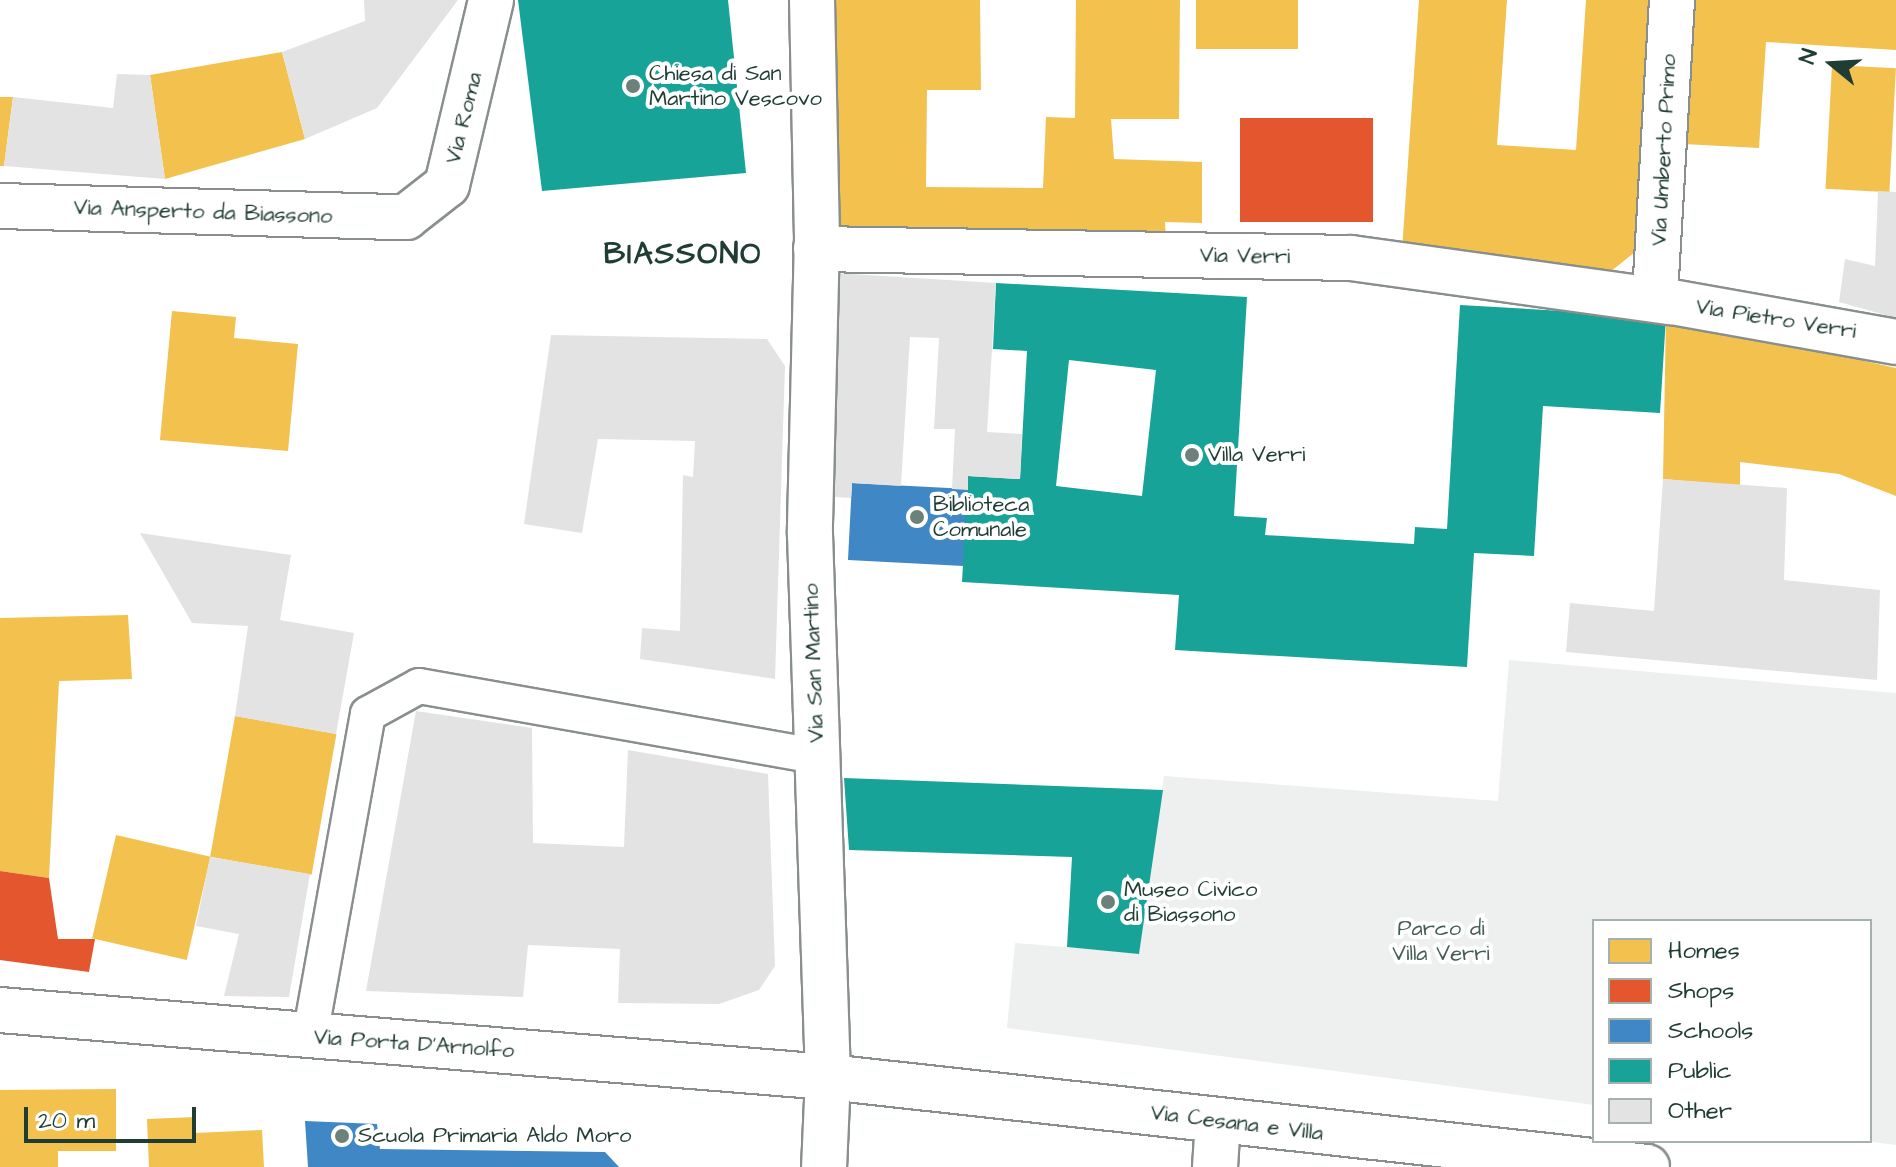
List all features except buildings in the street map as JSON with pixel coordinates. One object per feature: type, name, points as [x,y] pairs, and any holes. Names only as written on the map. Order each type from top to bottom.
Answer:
[{"type":"street","name":"Via Roma","points":[[406,217],[447,185],[491,0]]},
{"type":"street","name":"Via San Martino","points":[[812,0],[816,249],[810,534],[828,1077],[824,1167]]},
{"type":"street","name":"Via Umberto Primo","points":[[1663,300],[1672,0]]},
{"type":"street","name":"Via Ansperto da Biassono","points":[[0,206],[406,217]]},
{"type":"street","name":"Via Verri","points":[[816,249],[1351,258],[1663,300]]},
{"type":"street","name":"Via Pietro Verri","points":[[1663,300],[1896,342]]},
{"type":"street","name":"Via Porta D'Arnolfo","points":[[0,1010],[828,1077]]},
{"type":"street","name":"Via Cesana e Villa","points":[[828,1077],[1218,1120],[1387,1154],[1647,1167]]},
{"type":"street","points":[[1215,1167],[1218,1120]]},
{"type":"lane","points":[[310,1036],[368,714],[419,686],[817,756]]},
{"type":"shaded area","name":"Parco di Villa Verri","points":[[1509,660],[1896,693],[1896,1145],[1872,1142],[1872,919],[1592,919],[1592,1105],[1007,1028],[1015,943],[1139,953],[1164,776],[1498,801]]},
{"type":"place","name":"Chiesa di San Martino Vescovo","points":[[633,86]]},
{"type":"place","name":"Villa Verri","points":[[1192,455]]},
{"type":"place","name":"Biblioteca Comunale","points":[[917,517]]},
{"type":"place","name":"Museo Civico di Biassono","points":[[1108,902]]},
{"type":"place","name":"Scuola Primaria Aldo Moro","points":[[342,1136]]},
{"type":"district","name":"BIASSONO","points":[[683,254]]}]
